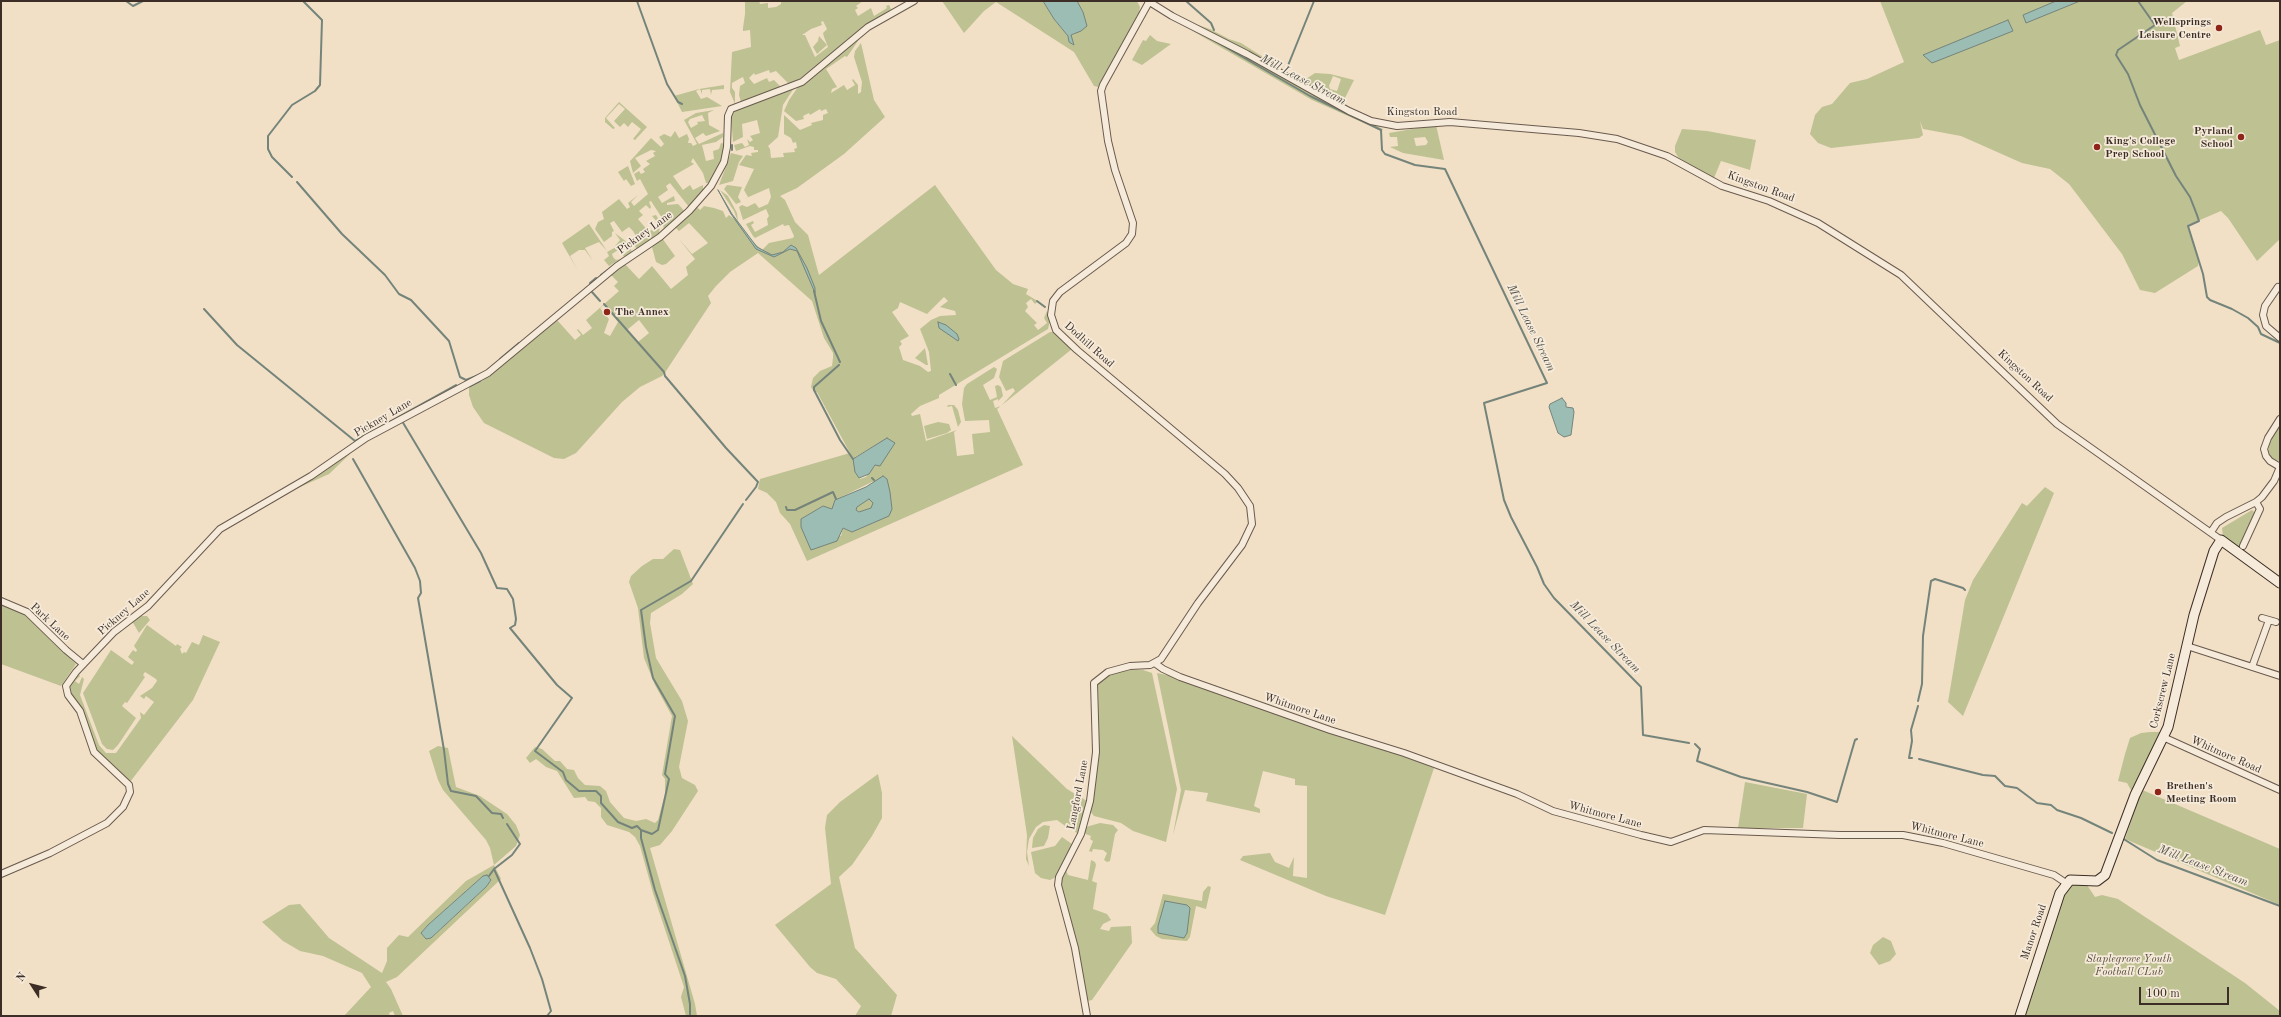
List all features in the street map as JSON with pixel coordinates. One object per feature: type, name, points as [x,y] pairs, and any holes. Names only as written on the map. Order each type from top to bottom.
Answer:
[{"type":"street","name":"Pickney Lane","points":[[1,874],[50,853],[108,823],[117,815],[127,800],[130,792],[129,785],[94,752],[80,711],[66,691],[69,680],[120,626],[148,606],[220,529],[312,476],[366,438],[488,373],[617,266],[673,227],[711,186],[721,169],[727,151],[728,116],[731,109],[802,82],[868,27],[914,1]]},
{"type":"street","name":"Kingston Road","points":[[1148,1],[1349,112],[1371,121],[1397,126],[1450,122],[1579,133],[1617,139],[1667,156],[1722,186],[1770,201],[1818,223],[1901,275],[2058,424],[2211,532],[2280,583]]},
{"type":"street","name":"Dodhill Road","points":[[1148,1],[1101,91],[1108,141],[1115,170],[1133,223],[1132,234],[1126,243],[1060,292],[1054,301],[1051,315],[1056,330],[1077,350],[1225,474],[1246,499],[1252,513],[1252,524],[1242,545],[1198,603],[1161,659],[1156,664]]},
{"type":"street","points":[[2278,287],[2270,292],[2263,315],[2269,330],[2280,338]]},
{"type":"street","points":[[2211,532],[2217,523],[2256,502],[2268,489],[2280,467],[2270,461],[2266,456],[2264,449],[2268,438],[2280,419]]},
{"type":"street","points":[[2243,546],[2260,509],[2256,502]]},
{"type":"street","name":"Corkscrew Lane","points":[[2066,883],[2077,880],[2092,882],[2097,881],[2105,875],[2135,795],[2163,737],[2170,718],[2209,564],[2214,551],[2221,540]]},
{"type":"street","name":"Park Lane","points":[[1,601],[27,612],[66,650],[83,664]]},
{"type":"street","points":[[2252,666],[2273,621],[2262,618]]},
{"type":"street","points":[[2187,646],[2280,676]]},
{"type":"street","name":"Whitmore Lane","points":[[1156,664],[1162,669],[1180,677],[1330,730],[1404,753],[1504,789],[1553,811],[1641,835],[1671,842],[1704,830],[1840,835],[1903,835],[1943,843],[2054,875],[2066,883]]},
{"type":"street","name":"Langford Lane","points":[[1087,1016],[1076,948],[1058,885],[1059,877],[1081,834],[1094,779],[1096,724],[1093,687],[1096,681],[1108,672],[1130,666],[1156,664]]},
{"type":"street","name":"Whitmore Road","points":[[2163,737],[2280,790]]},
{"type":"street","name":"Manor Road","points":[[2020,1016],[2060,892],[2066,883]]},
{"type":"green space","points":[[745,1],[759,1],[760,4],[768,3],[768,8],[776,7],[781,4],[781,1],[863,1],[856,6],[858,8],[855,10],[858,16],[871,8],[874,16],[887,8],[886,6],[889,5],[891,9],[798,80],[789,84],[776,71],[770,73],[769,70],[755,75],[754,73],[749,78],[754,84],[767,78],[769,82],[774,80],[781,87],[743,102],[741,102],[739,95],[740,86],[745,83],[743,77],[732,83],[732,88],[735,92],[735,104],[730,92],[732,52],[751,47],[750,30],[743,31]],"holes":[[[823,21],[827,29],[823,33],[828,47],[815,57],[805,35],[802,35],[811,29],[822,25],[821,22]]]},
{"type":"green space","points":[[942,1],[1043,1],[1054,19],[1068,36],[1069,42],[1074,45],[1070,35],[1075,34],[1083,12],[1077,1],[1137,1],[1140,7],[1139,13],[1098,87],[1094,86],[1074,52],[996,2],[984,11],[964,33]]},
{"type":"green space","name":"King's College Prep School","points":[[1880,1],[2187,1],[2172,13],[2180,46],[2175,48],[2179,60],[2260,30],[2266,45],[2280,40],[2280,239],[2257,261],[2228,218],[2221,211],[2188,225],[2199,260],[2198,266],[2155,293],[2140,290],[2122,254],[2069,184],[2050,169],[2022,163],[1961,136],[1923,129],[1920,121],[1923,135],[1919,138],[1831,148],[1818,143],[1810,134],[1815,115],[1822,107],[1832,104],[1850,83],[1867,79],[1904,62]]},
{"type":"green space","points":[[1195,24],[1241,43],[1271,62]]},
{"type":"green space","points":[[1191,30],[1237,52],[1344,111],[1383,129],[1382,131],[1312,100]]},
{"type":"green space","points":[[1150,35],[1157,41],[1171,44],[1142,65],[1132,60],[1143,40],[1146,41]]},
{"type":"green space","points":[[819,36],[827,45],[817,54],[813,47],[818,41]]},
{"type":"green space","points":[[860,38],[847,57],[845,56],[826,69],[837,87],[832,89],[831,93],[844,85],[847,90],[855,85],[852,80],[853,79],[858,85],[858,94],[861,92],[862,82],[854,57],[855,51],[861,43],[874,100],[885,117],[844,154],[797,188],[780,196],[785,200],[795,222],[808,235],[819,275],[935,185],[996,270],[1013,284],[1028,289],[1026,294],[1044,305],[1045,308],[1037,302],[1035,304],[1031,299],[1026,303],[1028,307],[1025,311],[1037,323],[1034,325],[1038,330],[1047,323],[1044,318],[1047,311],[1050,320],[1048,329],[939,395],[939,398],[920,406],[911,414],[912,416],[920,414],[926,441],[957,430],[954,432],[957,456],[974,454],[972,434],[990,432],[989,420],[965,421],[962,404],[964,388],[967,384],[994,367],[997,369],[994,378],[983,385],[990,400],[997,397],[995,386],[998,385],[1001,387],[1003,396],[998,401],[998,399],[993,401],[995,408],[1001,406],[997,409],[1023,465],[807,561],[790,524],[780,513],[776,502],[767,493],[758,489],[760,479],[850,453],[817,392],[814,392],[811,387],[813,378],[820,371],[832,366],[833,358],[833,353],[824,338],[812,301],[758,253],[730,272],[708,296],[711,303],[662,376],[640,387],[622,402],[576,453],[564,459],[554,458],[484,423],[473,407],[469,395],[469,387],[482,381],[557,320],[575,340],[581,335],[577,330],[578,329],[583,335],[592,328],[586,320],[619,291],[614,286],[618,282],[612,276],[609,276],[624,263],[639,279],[652,266],[671,289],[688,275],[686,267],[695,259],[678,238],[692,254],[708,243],[689,223],[679,231],[676,228],[706,196],[697,207],[700,210],[704,206],[723,211],[726,218],[729,215],[738,222],[750,239],[762,250],[769,243],[793,238],[794,236],[789,225],[784,226],[783,224],[755,238],[753,236],[746,224],[753,221],[754,223],[751,225],[755,232],[768,225],[767,219],[769,216],[766,209],[743,220],[739,207],[742,205],[747,207],[755,203],[759,208],[768,204],[771,197],[769,188],[744,199],[748,197],[744,190],[754,169],[739,165],[746,155],[752,156],[751,153],[758,152],[758,150],[754,150],[754,147],[750,146],[736,151],[734,145],[742,143],[745,147],[749,145],[747,139],[750,142],[753,140],[750,136],[760,133],[757,120],[742,124],[743,137],[733,142],[731,116],[733,111],[794,88],[783,105],[778,137],[768,146],[770,149],[771,158],[784,157],[783,153],[795,152],[794,149],[797,148],[796,142],[793,143],[791,138],[784,134],[784,115],[800,130],[812,125],[811,123],[823,120],[823,115],[828,113],[826,109],[821,111],[820,109],[810,115],[809,113],[803,116],[804,119],[796,121],[784,111],[789,100],[798,87],[805,83]],"holes":[[[944,297],[948,301],[940,307],[955,311],[956,315],[940,316],[931,320],[920,329],[929,352],[931,371],[928,372],[920,366],[903,360],[899,347],[902,344],[900,341],[909,336],[892,312],[898,308],[900,302],[927,314]],[[604,305],[618,322],[610,336],[604,333],[609,319],[600,308]],[[639,320],[649,333],[638,342],[627,330]],[[894,445],[880,464],[875,465],[866,477],[860,479],[855,472],[855,457],[874,446]],[[887,479],[892,509],[852,532],[843,528],[841,536],[801,519],[823,506],[832,510],[835,500],[872,482]]]},
{"type":"green space","points":[[1315,73],[1330,74],[1354,80],[1342,104],[1303,81]],"holes":[[[1333,76],[1341,79],[1337,91],[1330,89],[1329,86]]]},
{"type":"green space","points":[[724,85],[724,89],[712,90],[711,95],[710,89],[702,90],[702,94],[700,89],[696,91],[701,99],[707,97],[722,106],[682,112],[674,96],[699,89]]},
{"type":"green space","points":[[619,102],[647,127],[635,140],[633,139],[641,129],[632,122],[628,127],[624,123],[620,127],[614,121],[625,109],[619,104],[606,118],[615,128],[613,129],[605,122],[605,118]]},
{"type":"green space","points":[[714,110],[708,113],[709,125],[720,131],[706,136],[703,133],[695,138],[699,144],[723,133],[723,137],[716,142],[702,145],[706,161],[714,159],[713,151],[719,149],[721,143],[725,144],[723,161],[711,183],[706,183],[703,173],[693,158],[691,162],[694,164],[673,176],[683,190],[690,185],[693,190],[703,185],[703,191],[689,207],[670,183],[666,186],[668,190],[658,197],[662,203],[674,196],[675,201],[667,203],[667,205],[678,204],[681,207],[684,211],[679,217],[664,230],[662,218],[651,201],[649,202],[651,207],[650,209],[646,205],[639,211],[643,215],[638,219],[649,232],[659,224],[652,216],[656,215],[660,222],[659,234],[637,249],[633,244],[636,241],[633,238],[636,236],[633,231],[629,227],[622,232],[614,221],[610,223],[614,231],[612,232],[612,236],[604,242],[595,229],[598,222],[604,219],[602,212],[619,199],[627,209],[630,207],[628,203],[638,195],[631,202],[634,206],[648,194],[640,179],[637,181],[634,174],[639,171],[641,174],[645,172],[643,169],[650,164],[646,161],[655,156],[653,153],[656,151],[651,150],[635,158],[641,166],[633,173],[630,161],[651,138],[661,147],[664,144],[659,137],[664,134],[671,137],[675,131],[679,138],[687,134],[689,139],[688,143],[691,143],[693,146],[697,144],[684,120],[696,113]],"holes":[[[702,115],[705,121],[697,122],[698,124],[691,128],[688,122],[690,119]]]},
{"type":"green space","points":[[1436,125],[1444,160],[1403,153],[1390,147],[1398,146],[1397,137],[1390,137],[1389,133]],"holes":[[[1425,137],[1428,142],[1426,145],[1416,146],[1414,138]]]},
{"type":"green space","points":[[1682,129],[1707,131],[1756,140],[1750,170],[1721,161],[1714,178],[1694,168],[1678,157],[1675,152],[1675,146]]},
{"type":"green space","points":[[731,153],[743,156],[739,162],[733,181],[719,185]]},
{"type":"green space","points":[[628,166],[635,184],[631,186],[626,179],[624,181],[618,172]]},
{"type":"green space","points":[[727,185],[742,187],[738,197],[741,202],[736,204],[724,189]]},
{"type":"green space","points":[[720,190],[728,196],[737,213],[738,222],[734,211]]},
{"type":"green space","points":[[589,224],[607,251],[599,242],[585,248],[593,261],[585,250],[579,250],[570,256],[578,271],[562,243]]},
{"type":"green space","points":[[615,233],[628,243],[632,252],[624,257],[623,255],[627,252],[625,248],[620,251],[615,246],[620,240]]},
{"type":"green space","points":[[662,238],[675,256],[666,264],[662,265],[656,262],[652,247]]},
{"type":"green space","points":[[616,247],[618,250],[612,254],[613,257],[616,260],[620,259],[609,266],[604,260],[609,256],[607,252]]},
{"type":"green space","points":[[1050,332],[1053,332],[1072,349],[1002,405],[1015,391],[1013,388],[1006,391],[999,377],[1003,361]]},
{"type":"green space","points":[[925,348],[928,365],[915,358]]},
{"type":"green space","points":[[948,405],[954,405],[958,410],[961,422],[958,427],[952,406],[947,407]]},
{"type":"green space","points":[[938,422],[949,424],[951,430],[947,433],[927,439],[924,426]]},
{"type":"green space","points":[[2280,425],[2280,458],[2278,462],[2272,459],[2268,451],[2270,442]]},
{"type":"green space","points":[[350,454],[329,474],[289,492]]},
{"type":"green space","points":[[2045,487],[2054,493],[1963,716],[1948,702],[1965,600],[1973,580],[2022,503],[2027,506]]},
{"type":"green space","points":[[869,499],[873,503],[872,508],[859,512],[856,510],[857,507]]},
{"type":"green space","points":[[2252,510],[2256,514],[2239,549],[2223,537],[2222,528]]},
{"type":"green space","points":[[674,549],[680,550],[693,584],[682,594],[651,613],[650,623],[656,658],[682,701],[688,721],[679,767],[682,778],[695,785],[698,791],[672,831],[660,845],[650,848],[695,1004],[697,1016],[686,1016],[681,997],[684,987],[653,893],[640,846],[635,837],[629,832],[607,825],[601,817],[601,808],[595,802],[588,801],[585,797],[574,798],[557,771],[546,767],[536,759],[530,763],[526,758],[535,747],[542,749],[555,761],[560,761],[567,769],[574,770],[578,778],[585,785],[600,786],[606,791],[610,802],[624,818],[636,821],[646,819],[655,823],[658,820],[665,794],[665,779],[662,775],[672,716],[655,685],[644,658],[638,608],[629,582],[631,576],[642,566],[653,559],[663,559]]},
{"type":"green space","points":[[1,603],[26,614],[76,664],[61,686],[1,664]]},
{"type":"green space","points":[[141,616],[147,616],[150,620],[139,633],[132,621]]},
{"type":"green space","points":[[147,625],[176,646],[177,644],[182,647],[180,649],[182,654],[184,652],[186,653],[192,642],[199,645],[203,635],[220,642],[193,700],[130,782],[102,758],[96,749],[69,694],[69,688],[78,673],[80,676],[75,681],[79,684],[82,677],[84,679],[80,695],[99,745],[106,753],[116,753],[141,718],[140,712],[144,715],[154,702],[146,696],[144,699],[140,696],[152,688],[157,681],[156,679],[145,672],[143,675],[145,677],[127,703],[125,702],[122,706],[136,718],[113,750],[107,749],[102,744],[83,693],[111,650],[132,665],[134,662],[128,657],[133,650],[136,652],[137,650],[134,646]]},
{"type":"green space","points":[[1130,670],[1143,670],[1152,673],[1177,789],[1166,842],[1133,831],[1121,823],[1094,816],[1090,811],[1099,746],[1098,684],[1113,673]]},
{"type":"green space","points":[[1157,673],[1171,676],[1311,727],[1382,748],[1434,768],[1385,915],[1326,896],[1240,860],[1243,856],[1270,853],[1275,862],[1289,868],[1294,857],[1293,876],[1307,878],[1307,786],[1295,785],[1295,779],[1263,771],[1254,806],[1260,809],[1260,813],[1206,801],[1208,793],[1185,790],[1173,835],[1181,790]]},
{"type":"green space","points":[[2160,732],[2132,792],[2127,783],[2118,781],[2125,754],[2130,738],[2141,733]]},
{"type":"green space","points":[[1012,736],[1067,789],[1087,801],[1080,836],[1069,826],[1068,828],[1057,820],[1043,822],[1036,827],[1029,839],[1027,852],[1029,866],[1026,859],[1027,835]]},
{"type":"green space","points":[[438,746],[448,748],[456,787],[480,796],[507,814],[516,825],[520,835],[516,846],[494,865],[490,848],[486,840],[443,790],[438,780],[429,751]]},
{"type":"green space","points":[[878,774],[882,793],[882,818],[872,836],[852,865],[839,877],[855,948],[897,995],[891,1016],[855,1016],[861,1006],[836,979],[817,973],[810,967],[775,925],[831,884],[825,828],[827,815],[840,802]]},
{"type":"green space","points":[[1745,782],[1807,794],[1803,828],[1738,828]]},
{"type":"green space","points":[[2140,789],[2280,849],[2280,905],[2125,839],[2140,795]]},
{"type":"green space","points":[[1100,823],[1113,825],[1118,830],[1115,834],[1110,861],[1107,862],[1104,860],[1107,853],[1103,850],[1093,849],[1092,852],[1089,851],[1093,841],[1090,839],[1091,836],[1083,833],[1086,827]]},
{"type":"green space","points":[[1044,825],[1050,826],[1048,838],[1044,846],[1032,848],[1033,838],[1038,829]]},
{"type":"green space","points":[[1062,837],[1072,844],[1058,876],[1050,880],[1041,878],[1035,873],[1031,852],[1055,846]]},
{"type":"green space","points":[[1091,860],[1095,862],[1096,865],[1092,881],[1097,883],[1093,909],[1107,914],[1111,920],[1103,924],[1100,929],[1109,931],[1111,927],[1131,926],[1132,943],[1092,1000],[1088,1001],[1078,946],[1060,888],[1061,878],[1066,870],[1068,875],[1088,880]]},
{"type":"green space","points":[[494,865],[501,879],[397,977],[386,982],[391,989],[403,1016],[395,1016],[393,1011],[389,1013],[390,1016],[344,1016],[371,987],[362,973],[323,956],[300,951],[283,941],[262,922],[289,905],[300,904],[329,938],[382,973],[387,961],[387,948],[399,935],[408,937],[466,881]],"holes":[[[483,876],[491,880],[486,887],[431,938],[426,939],[421,933]]]},
{"type":"green space","name":"Staplegrove Youth Football CLub","points":[[2070,884],[2087,885],[2095,897],[2102,895],[2118,899],[2245,983],[2280,1011],[2280,1016],[2023,1016],[2061,900]]},
{"type":"green space","points":[[1208,886],[1211,887],[1206,909],[1196,906],[1190,937],[1187,941],[1162,939],[1156,936],[1150,929],[1155,923],[1163,894],[1202,901],[1203,892]]},
{"type":"green space","points":[[1883,937],[1891,941],[1896,954],[1890,961],[1879,965],[1870,953],[1873,945]]},
{"type":"water","points":[[1043,1],[1077,1],[1083,12],[1087,26],[1081,31],[1071,35],[1074,45],[1069,42],[1068,36],[1054,19]]},
{"type":"water","points":[[2056,1],[2080,1],[2026,23],[2023,15]]},
{"type":"water","points":[[2008,20],[2013,31],[1932,63],[1923,55]]},
{"type":"water","points":[[718,190],[732,214],[757,247],[772,255],[783,252],[791,245],[796,248],[807,268],[815,288],[815,293],[797,251],[790,249],[774,257],[756,249],[731,214]]},
{"type":"water","points":[[938,322],[946,325],[957,334],[959,339],[958,341],[939,328]]},
{"type":"water","points":[[1562,398],[1566,403],[1566,407],[1573,408],[1574,412],[1571,435],[1564,437],[1558,433],[1549,407],[1550,404]]},
{"type":"water","points":[[887,438],[895,443],[880,466],[875,465],[869,474],[859,478],[855,472],[853,459]]},
{"type":"water","points":[[883,476],[887,479],[892,509],[889,516],[852,532],[843,528],[837,541],[811,550],[801,527],[801,519],[823,506],[832,509],[835,500],[866,487]],"holes":[[[869,499],[873,503],[871,508],[859,512],[856,510],[857,507]]]},
{"type":"water","points":[[487,875],[491,880],[486,887],[431,938],[426,939],[421,933],[428,925],[483,876]]},
{"type":"water","points":[[1165,901],[1187,905],[1190,908],[1187,933],[1184,938],[1158,933],[1158,926]]},
{"type":"waterway","points":[[126,1],[133,6],[143,1]]},
{"type":"waterway","points":[[292,177],[272,157],[268,149],[268,136],[292,105],[315,91],[320,85],[322,20],[303,1]]},
{"type":"waterway","points":[[637,1],[667,84],[678,102],[682,104]]},
{"type":"waterway","points":[[1186,1],[1211,23],[1214,30]]},
{"type":"waterway","name":"Mill Lease Stream","points":[[1287,68],[1314,1]]},
{"type":"waterway","points":[[2138,1],[2155,25],[2118,50],[2116,55],[2128,74],[2140,105],[2176,176],[2190,197],[2197,215],[2199,221],[2188,226],[2203,274],[2207,297],[2210,300],[2232,309],[2248,318],[2258,327],[2261,334],[2280,343]]},
{"type":"waterway","name":"Mill Lease Stream","points":[[1215,41],[1310,96],[1381,130],[1382,150],[1385,154],[1415,165],[1445,169],[1547,383],[1484,403],[1504,500],[1511,517],[1537,567],[1544,584],[1554,598],[1641,687],[1643,735],[1689,743]]},
{"type":"waterway","points":[[732,145],[732,150]]},
{"type":"waterway","points":[[297,182],[342,234],[385,275],[399,294],[411,300],[449,341],[460,377],[466,380],[479,375]]},
{"type":"waterway","points":[[601,275],[608,270]]},
{"type":"waterway","points":[[590,283],[596,278]]},
{"type":"waterway","points":[[814,291],[821,321],[840,362]]},
{"type":"waterway","points":[[592,292],[600,301]]},
{"type":"waterway","points":[[1037,301],[1045,307]]},
{"type":"waterway","points":[[604,304],[664,372],[665,376],[726,448],[758,482],[746,500]]},
{"type":"waterway","points":[[204,309],[237,345],[355,441],[456,385]]},
{"type":"waterway","points":[[500,359],[519,343]]},
{"type":"waterway","points":[[839,365],[814,387],[814,390],[840,440],[853,459]]},
{"type":"waterway","points":[[950,374],[956,385]]},
{"type":"waterway","points":[[470,386],[480,381]]},
{"type":"waterway","points":[[402,421],[481,553],[497,588],[507,589],[513,599],[516,619],[515,625],[510,628],[557,685],[572,698],[535,751],[563,772],[566,780],[579,791],[596,791],[601,796],[601,803],[618,822],[632,828],[637,826],[641,830],[641,838],[655,890],[685,976],[690,1004],[690,1016]]},
{"type":"waterway","points":[[353,459],[415,568],[420,581],[421,593],[418,598],[444,750],[448,784],[451,791],[476,796],[492,813],[501,814],[503,818]]},
{"type":"waterway","points":[[786,507],[787,510],[795,510],[833,492],[836,499]]},
{"type":"waterway","points":[[641,830],[652,834],[658,830],[669,779],[665,774],[675,716],[653,678],[646,647],[641,610],[691,581],[743,504]]},
{"type":"waterway","points":[[1918,701],[1922,684],[1923,636],[1931,581],[1935,579],[1965,590]]},
{"type":"waterway","points":[[1912,758],[1909,758],[1912,741],[1911,730],[1918,706]]},
{"type":"waterway","name":"Mill Lease Stream","points":[[1695,744],[1700,749],[1697,761],[1741,777],[1807,792],[1837,802],[1855,740],[1857,739]]},
{"type":"waterway","name":"Mill Lease Stream","points":[[1919,759],[1983,775],[1995,776],[2005,786],[2017,788],[2037,803],[2051,805],[2057,810],[2081,818],[2112,833]]},
{"type":"waterway","points":[[507,824],[520,844],[512,855],[494,869],[530,948],[542,979],[551,1011],[547,1016]]},
{"type":"waterway","name":"Mill Lease Stream","points":[[2122,838],[2157,860],[2280,906]]},
{"type":"waterway","points":[[489,876],[494,869]]},
{"type":"place","name":"Wellsprings Leisure Centre","points":[[2219,28]]},
{"type":"place","name":"Pyrland School","points":[[2241,137]]},
{"type":"place","name":"King's College Prep School","points":[[2097,147]]},
{"type":"place","name":"The Annex","points":[[607,312]]},
{"type":"place","name":"Brethen's Meeting Room","points":[[2158,792]]}]
